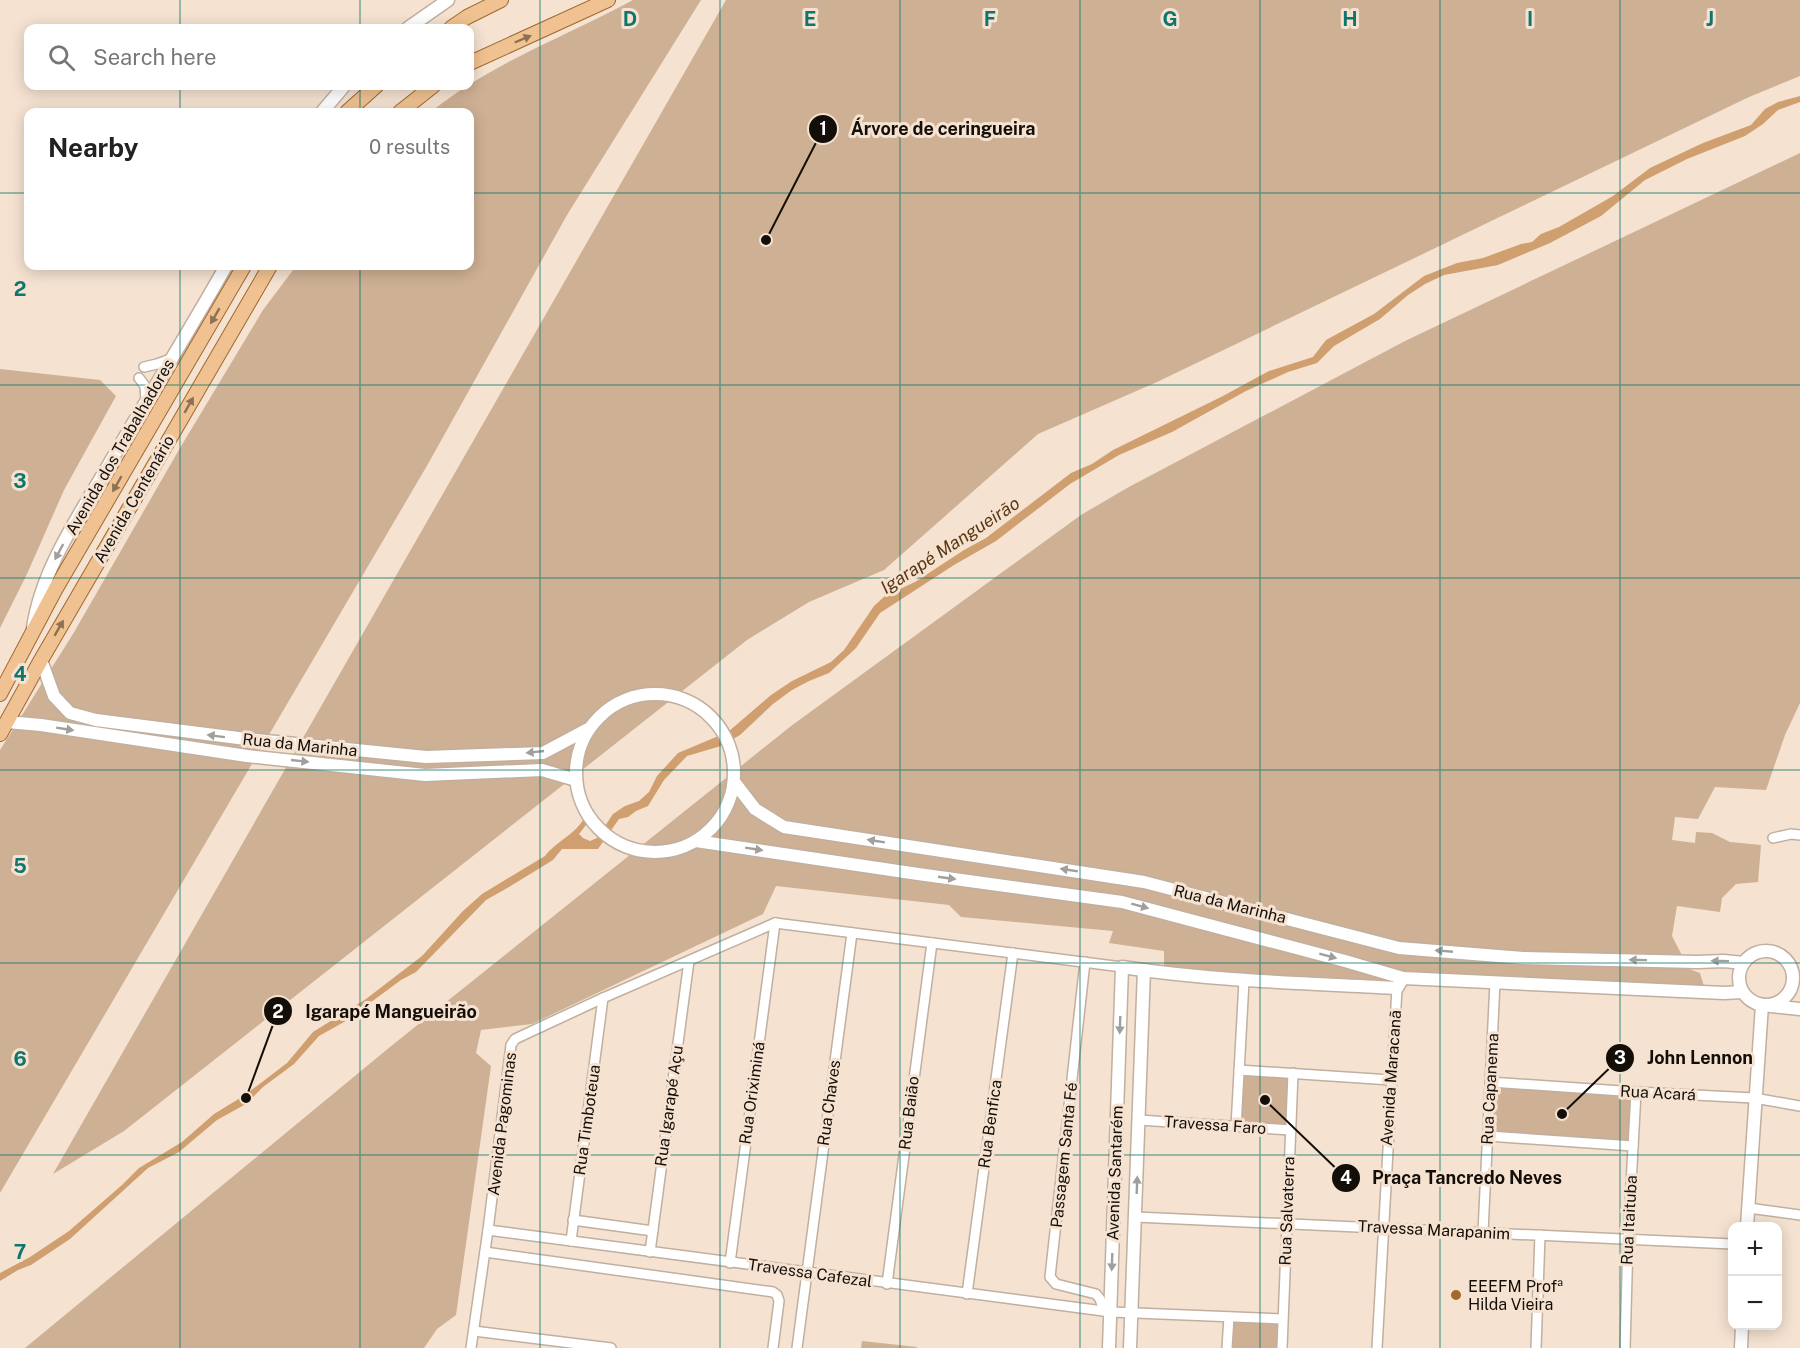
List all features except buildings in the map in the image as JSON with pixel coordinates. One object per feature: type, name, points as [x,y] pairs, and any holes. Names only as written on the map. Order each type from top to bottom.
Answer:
[{"type":"main road","points":[[414,24],[448,0]]},
{"type":"main road","points":[[457,24],[501,0]]},
{"type":"main road","points":[[587,11],[602,0]]},
{"type":"main road","points":[[474,61],[608,0]]},
{"type":"main road","points":[[325,108],[341,90]]},
{"type":"main road","points":[[351,108],[372,90]]},
{"type":"main road","points":[[405,108],[428,90]]},
{"type":"main road","name":"Avenida dos Trabalhadores","points":[[31,636],[35,612],[54,563],[146,400],[224,270]]},
{"type":"main road","name":"Avenida Centenário","points":[[0,694],[61,580],[242,270]]},
{"type":"main road","name":"Avenida Centenário","points":[[4,728],[41,660],[268,270]]},
{"type":"main road","name":"Rua da Marinha","points":[[41,660],[54,696],[70,713],[107,722],[426,757],[543,753],[588,729]]},
{"type":"main road","points":[[668,694],[698,705],[724,732],[735,766],[735,783],[730,801],[722,816],[711,830],[696,841],[663,852],[645,852],[611,839],[587,814],[579,798],[576,762],[580,745],[588,729],[614,705],[630,697],[668,694]]},
{"type":"main road","name":"Rua da Marinha","points":[[4,728],[41,725],[248,756],[425,775],[542,770],[576,780]]},
{"type":"main road","name":"Rua da Marinha","points":[[735,783],[755,809],[784,827],[1144,882],[1399,948],[1523,958],[1743,963]]},
{"type":"main road","name":"Rua da Marinha","points":[[696,841],[1122,902],[1345,961],[1400,983]]},
{"type":"main road","points":[[1800,966],[1775,953],[1763,951],[1751,955],[1743,963],[1738,980],[1742,992],[1751,1000],[1762,1005],[1800,1009]]},
{"type":"main road","points":[[1762,1005],[1780,1001],[1791,987],[1791,970],[1785,959]]},
{"type":"main road","name":"Rua da Marinha","points":[[1122,967],[1244,981],[1495,982],[1742,992]]},
{"type":"main road","name":"Avenida Santarém","points":[[1109,1348],[1108,1312],[1122,967]]},
{"type":"main road","name":"Avenida Santarém","points":[[1130,1348],[1144,970]]},
{"type":"main road","points":[[1121,999],[1129,996],[1143,1002]]},
{"type":"main road","points":[[1747,1222],[1762,1005]]},
{"type":"main road","points":[[1741,1348],[1742,1330]]},
{"type":"street","points":[[144,366],[171,358]]},
{"type":"street","points":[[139,378],[145,386],[146,400]]},
{"type":"street","points":[[1773,838],[1791,834],[1800,836]]},
{"type":"street","name":"Rua da Marinha","points":[[775,923],[1122,967]]},
{"type":"street","name":"Avenida Pagominas","points":[[471,1348],[489,1230],[511,1045],[521,1035],[775,923]]},
{"type":"street","name":"Rua Oriximiná","points":[[730,1263],[775,923]]},
{"type":"street","name":"Rua Chaves","points":[[797,1348],[852,933]]},
{"type":"street","name":"Rua Baião","points":[[887,1284],[932,943]]},
{"type":"street","name":"Rua Benfica","points":[[967,1294],[1012,953]]},
{"type":"street","name":"Rua Igarapé Açu","points":[[650,1252],[688,961]]},
{"type":"street","name":"Passagem Santa Fé","points":[[1085,962],[1050,1277],[1056,1284],[1088,1290],[1096,1294],[1108,1312]]},
{"type":"street","points":[[1236,1127],[1244,981]]},
{"type":"street","name":"Rua Capanema","points":[[1483,1232],[1495,982]]},
{"type":"street","name":"Avenida Maracanã","points":[[1377,1348],[1391,1080],[1400,983]]},
{"type":"street","name":"Rua Timboteua","points":[[571,1241],[603,998]]},
{"type":"street","points":[[1239,1070],[1391,1080]]},
{"type":"street","name":"Rua Salvaterra","points":[[1282,1348],[1293,1073]]},
{"type":"street","name":"Rua Acará","points":[[1490,1082],[1754,1098],[1800,1106]]},
{"type":"street","name":"Rua Itaituba","points":[[1625,1348],[1636,1092]]},
{"type":"street","name":"Travessa Faro","points":[[1139,1120],[1291,1130]]},
{"type":"street","points":[[1488,1136],[1633,1146]]},
{"type":"street","points":[[1748,1208],[1800,1215]]},
{"type":"street","name":"Travessa Marapanim","points":[[1136,1216],[1728,1244]]},
{"type":"street","points":[[573,1220],[653,1231]]},
{"type":"street","name":"Travessa Cafezal","points":[[489,1230],[1108,1312],[1282,1319]]},
{"type":"street","points":[[1536,1348],[1540,1235]]},
{"type":"street","name":"Travessa Cafezal","points":[[485,1252],[773,1292],[779,1301],[773,1348]]},
{"type":"street","points":[[1227,1348],[1229,1317]]},
{"type":"street","points":[[474,1330],[611,1348]]},
{"type":"shaded area","points":[[633,0],[701,0],[567,215],[428,464],[0,1193],[0,750],[73,634],[263,310],[293,270],[474,270],[474,108],[436,108],[462,90],[474,90],[474,82],[503,65]]},
{"type":"shaded area","points":[[726,0],[1800,0],[1800,76],[1749,97],[1157,382],[1038,434],[884,570],[809,602],[747,640],[124,1131],[53,1174]]},
{"type":"shaded area","points":[[1800,96],[1800,102],[1778,110],[1745,136],[1687,159],[1645,180],[1601,216],[1550,243],[1498,265],[1444,275],[1425,284],[1380,319],[1334,346],[1317,363],[1288,372],[1246,391],[1172,432],[1119,455],[1070,484],[996,541],[880,613],[856,648],[829,673],[792,690],[773,704],[740,735],[721,746],[687,756],[664,780],[648,806],[628,817],[619,819],[598,849],[562,849],[553,860],[486,900],[416,972],[401,980],[344,1022],[319,1036],[294,1064],[263,1087],[246,1104],[217,1120],[179,1152],[148,1168],[70,1239],[31,1265],[0,1281],[0,1273],[30,1257],[69,1231],[139,1168],[182,1142],[214,1114],[245,1095],[287,1063],[313,1032],[366,999],[422,956],[463,911],[482,894],[545,856],[578,827],[586,814],[586,825],[579,834],[590,841],[597,838],[613,814],[639,801],[649,792],[657,776],[678,753],[728,732],[771,695],[792,681],[831,662],[844,650],[874,606],[885,596],[915,582],[986,538],[1071,473],[1269,371],[1313,357],[1326,340],[1374,314],[1424,276],[1457,263],[1483,258],[1532,242],[1541,234],[1559,227],[1613,196],[1650,168],[1703,143],[1751,125],[1765,109],[1778,102]]},
{"type":"shaded area","points":[[1800,153],[1800,703],[1785,735],[1766,790],[1715,787],[1698,819],[1675,817],[1672,840],[1695,843],[1696,832],[1712,833],[1730,842],[1761,845],[1758,882],[1736,884],[1722,898],[1720,912],[1677,906],[1672,936],[1689,969],[1700,973],[1706,993],[1397,983],[1164,969],[1164,951],[1109,943],[1113,931],[961,917],[949,905],[776,886],[763,914],[532,1024],[481,1030],[476,1053],[491,1066],[456,1315],[437,1329],[424,1348],[25,1348],[390,1047],[791,726],[1081,515],[1127,488],[1405,341]]},
{"type":"shaded area","points":[[0,369],[100,380],[116,396],[64,490],[0,628]]},
{"type":"shaded area","points":[[1239,1070],[1293,1073],[1291,1130],[1236,1127]]},
{"type":"shaded area","points":[[1490,1082],[1636,1092],[1633,1146],[1488,1136]]},
{"type":"shaded area","points":[[1229,1317],[1282,1319],[1282,1348],[1227,1348]]},
{"type":"shaded area","points":[[862,1341],[917,1347],[917,1348],[861,1348]]},
{"type":"place","name":"Árvore de ceringueira","points":[[766,240]]},
{"type":"place","name":"Igarapé Mangueirão","points":[[246,1098]]},
{"type":"place","name":"Praça Tancredo Neves","points":[[1265,1100]]},
{"type":"place","name":"John Lennon","points":[[1562,1114]]},
{"type":"place","name":"EEEFM Profª Hilda Vieira","points":[[1456,1295]]}]
